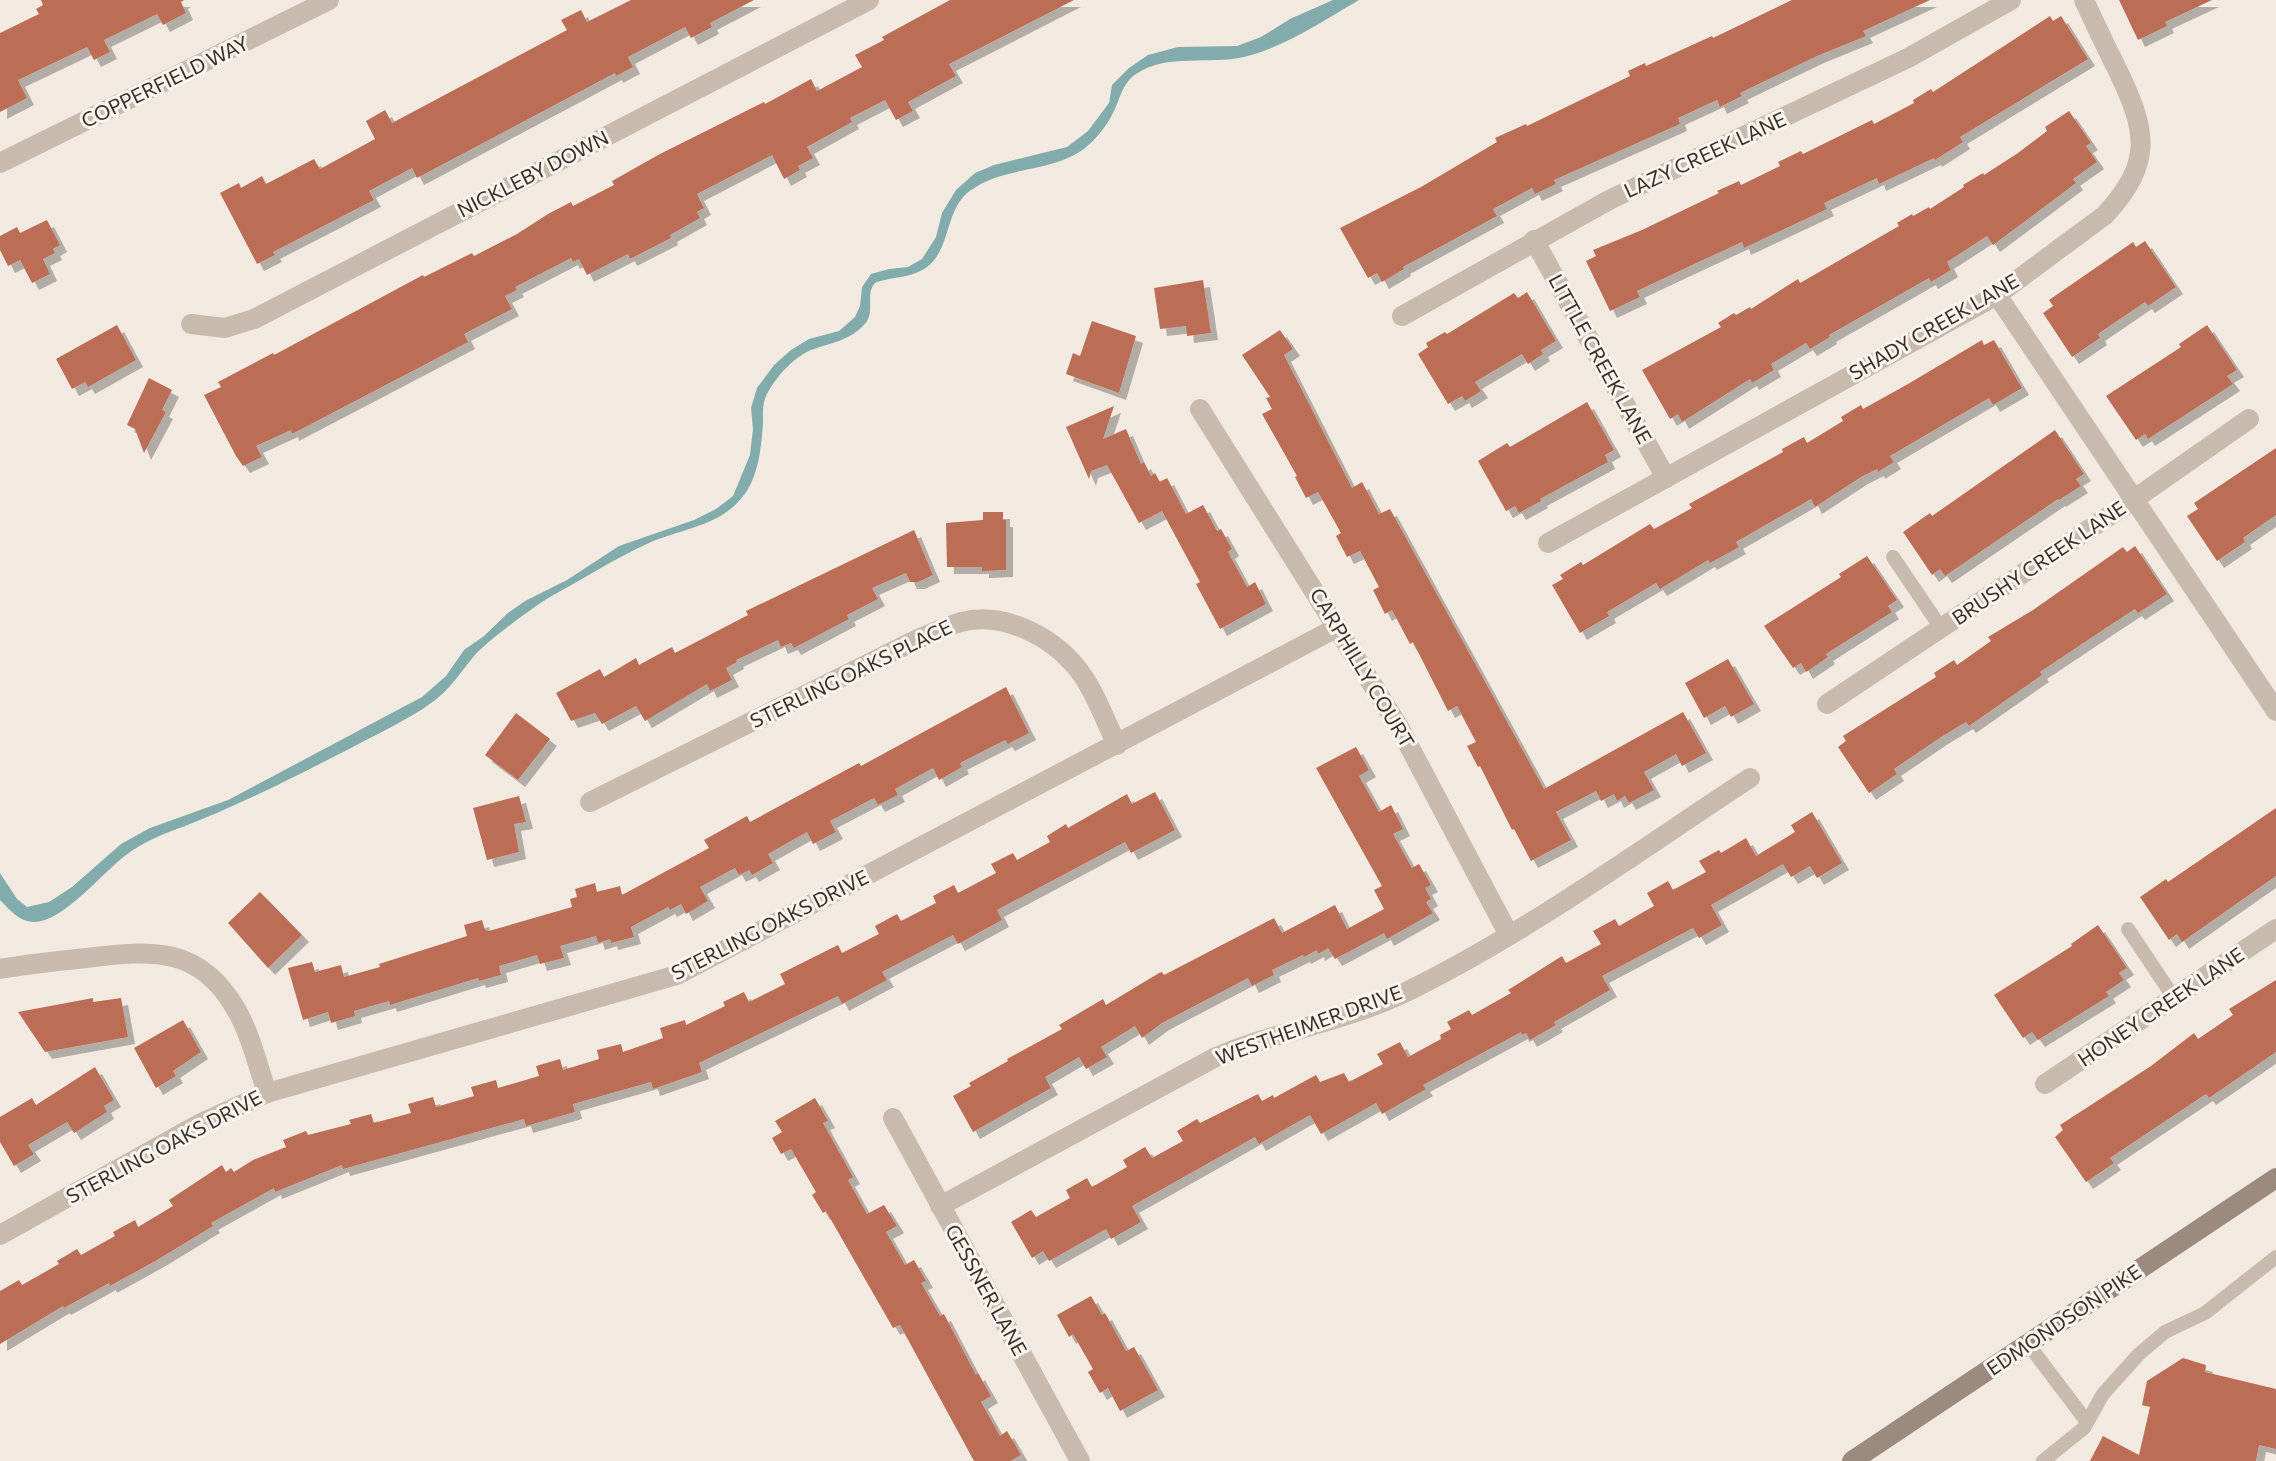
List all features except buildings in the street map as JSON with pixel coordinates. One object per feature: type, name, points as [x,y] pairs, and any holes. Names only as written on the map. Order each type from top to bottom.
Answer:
[{"type":"main road","name":"EDMONDSON PIKE","points":[[1852,1461],[2276,1178]]},
{"type":"street","name":"COPPERFIELD WAY","points":[[0,163],[329,0]]},
{"type":"street","name":"NICKLEBY DOWN","points":[[191,324],[225,328],[254,319],[869,0]]},
{"type":"street","name":"LAZY CREEK LANE","points":[[1402,316],[1611,199],[1908,58],[2011,0]]},
{"type":"street","name":"SHADY CREEK LANE","points":[[1548,543],[1997,295],[2105,215],[2127,189],[2138,160],[2141,135],[2137,114],[2084,0]]},
{"type":"street","name":"LITTLE CREEK LANE","points":[[1534,240],[1666,478]]},
{"type":"street","points":[[1997,295],[2276,711]]},
{"type":"street","name":"CARPHILLY COURT","points":[[1200,409],[1338,627],[1428,777],[1509,935]]},
{"type":"street","name":"BRUSHY CREEK LANE","points":[[1827,704],[2249,419]]},
{"type":"street","name":"STERLING OAKS PLACE","points":[[590,802],[920,638],[961,622],[983,619],[1026,629],[1063,654],[1077,668],[1088,686],[1117,745]]},
{"type":"street","name":"STERLING OAKS DRIVE","points":[[0,1235],[201,1123],[267,1093],[677,975],[1338,627]]},
{"type":"street","name":"WESTHEIMER DRIVE","points":[[940,1206],[1214,1058],[1255,1041],[1380,1004],[1509,935],[1750,778]]},
{"type":"street","name":"HONEY CREEK LANE","points":[[2045,1084],[2276,929]]},
{"type":"street","points":[[0,969],[149,951],[181,960],[206,974],[236,1010],[267,1093]]},
{"type":"street","name":"GESSNER LANE","points":[[893,1118],[1080,1461]]},
{"type":"lane","points":[[1893,557],[1941,628]]},
{"type":"lane","points":[[2128,929],[2174,998]]},
{"type":"lane","points":[[2043,1461],[2078,1435],[2115,1378],[2139,1354],[2165,1332],[2205,1313],[2276,1257]]},
{"type":"lane","points":[[2028,1344],[2087,1422]]},
{"type":"water","points":[[1333,0],[1359,0],[1303,33],[1259,53],[1231,59],[1161,64],[1136,74],[1121,93],[1107,124],[1085,148],[1058,162],[998,177],[971,190],[956,207],[941,250],[927,267],[915,274],[875,283],[870,293],[867,321],[858,331],[800,356],[775,381],[764,401],[761,444],[754,476],[745,494],[719,517],[638,548],[550,597],[489,642],[445,691],[424,708],[268,789],[140,846],[58,914],[35,922],[24,920],[0,900],[0,873],[17,899],[27,907],[49,902],[72,887],[121,844],[150,828],[228,800],[422,697],[446,676],[464,650],[525,601],[567,580],[619,546],[694,520],[716,509],[733,496],[750,455],[753,429],[751,408],[757,388],[774,365],[809,339],[839,331],[855,317],[862,287],[871,274],[908,267],[922,259],[936,237],[942,213],[956,190],[975,173],[994,165],[1067,147],[1088,131],[1109,103],[1112,85],[1148,55],[1178,47],[1237,46]]}]
